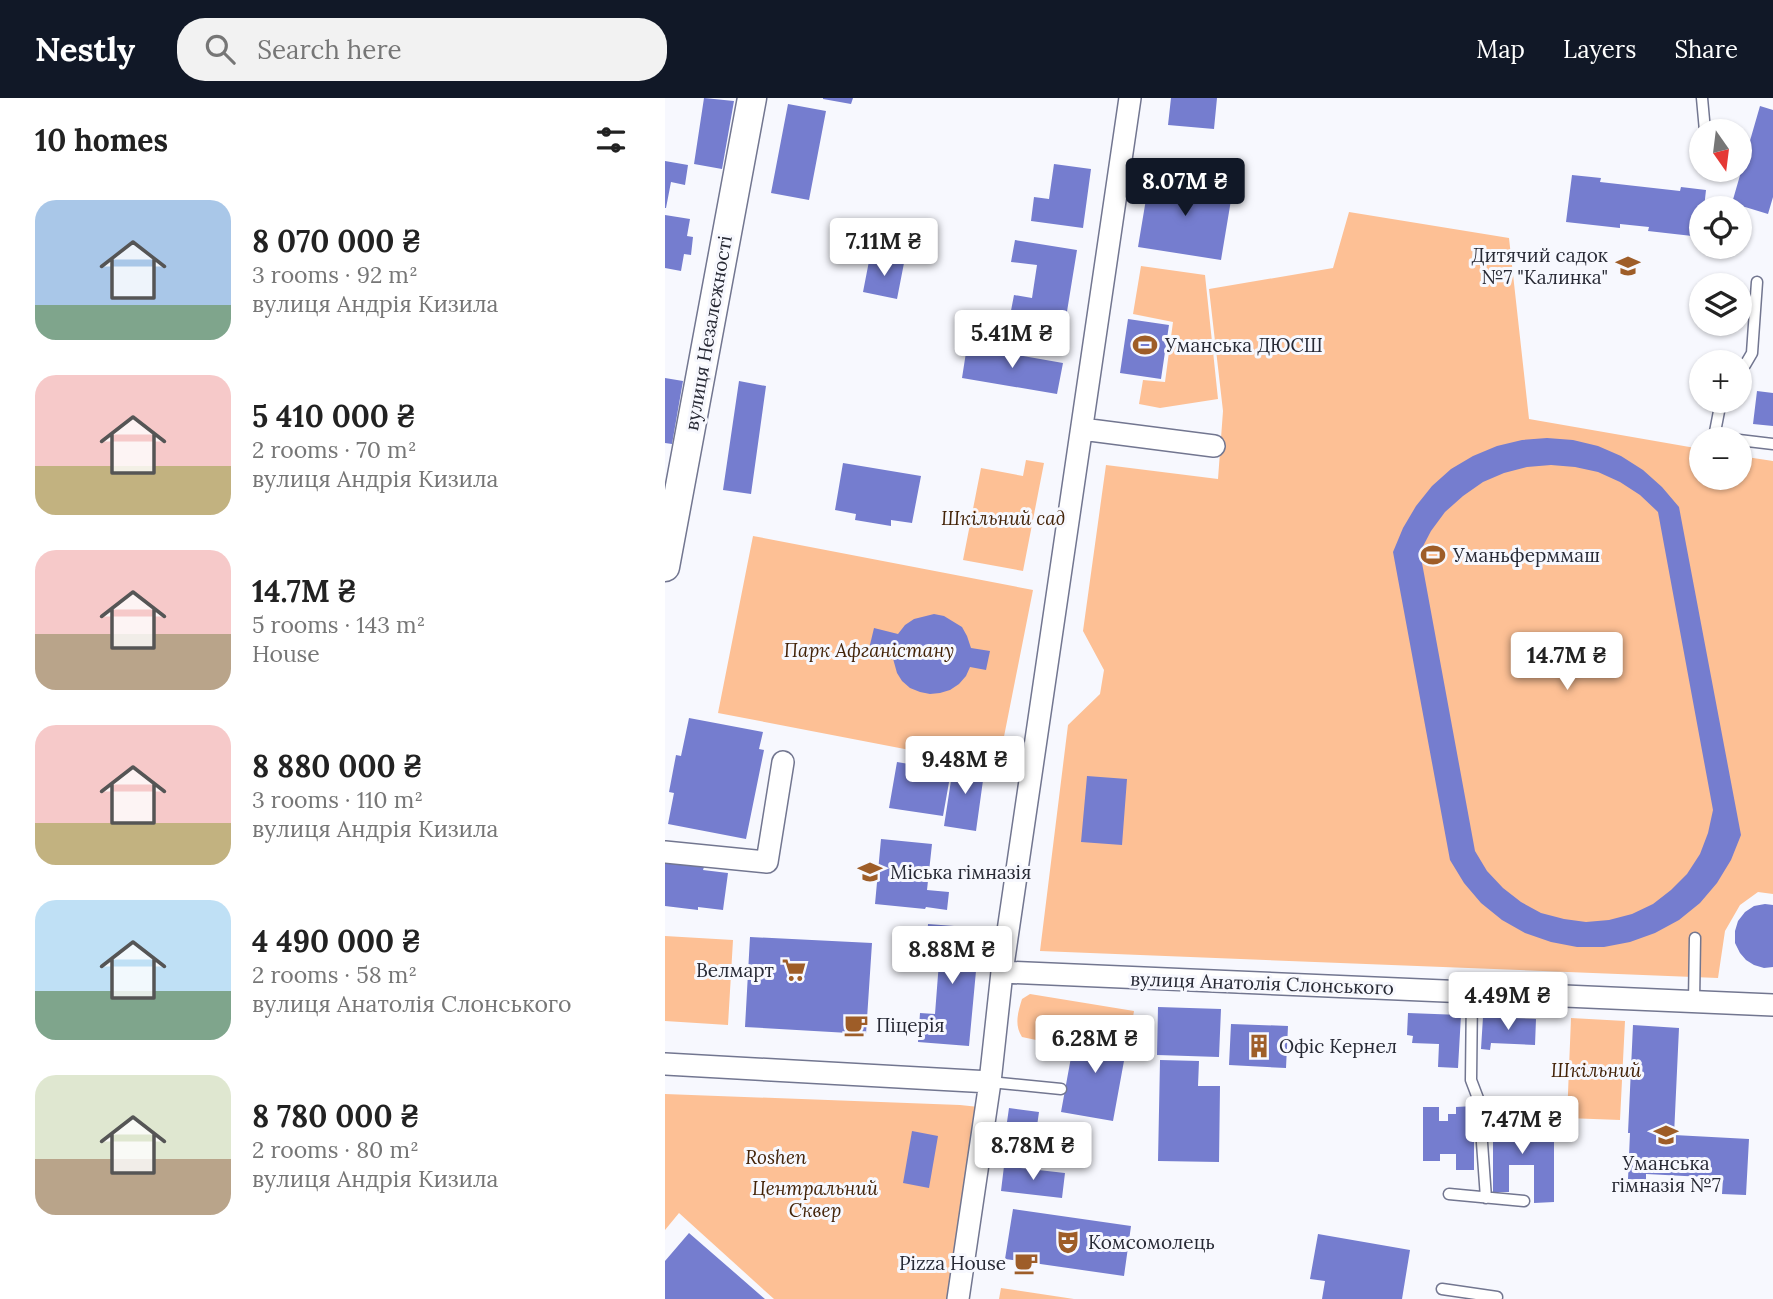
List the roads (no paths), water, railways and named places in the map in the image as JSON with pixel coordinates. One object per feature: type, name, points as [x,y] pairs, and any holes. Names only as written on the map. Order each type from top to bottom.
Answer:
[{"type":"main road","name":"вулиця Незалежності","points":[[665,567],[752,98]]},
{"type":"street","points":[[958,1299],[990,1082],[1002,972],[1130,98]]},
{"type":"street","points":[[1082,429],[1214,446]]},
{"type":"street","points":[[665,852],[767,862],[783,762]]},
{"type":"street","name":"вулиця Анатолія Слонського","points":[[1002,972],[1773,1005]]},
{"type":"street","points":[[665,1064],[990,1082]]},
{"type":"lane","points":[[1702,98],[1704,119]]},
{"type":"lane","points":[[1752,352],[1757,282]]},
{"type":"lane","points":[[1752,442],[1773,444]]},
{"type":"lane","points":[[1694,1002],[1695,938]]},
{"type":"lane","points":[[1472,992],[1472,1080],[1479,1101],[1486,1198]]},
{"type":"lane","points":[[990,1082],[1061,1089]]},
{"type":"lane","points":[[1448,1195],[1524,1201]]},
{"type":"lane","points":[[1441,1289],[1497,1297],[1496,1299]]},
{"type":"place","name":"Дитячий садок №7 \"Калинка\"","points":[[1628,266]]},
{"type":"place","name":"Уманська ДЮСШ","points":[[1145,345]]},
{"type":"place","name":"Уманьферммаш","points":[[1433,555]]},
{"type":"place","name":"Міська гімназія","points":[[870,872]]},
{"type":"place","name":"Велмарт","points":[[794,970]]},
{"type":"place","name":"Піцерія","points":[[856,1025]]},
{"type":"place","name":"Офіс Кернел","points":[[1259,1046]]},
{"type":"place","name":"Уманська гімназія №7","points":[[1666,1135]]},
{"type":"place","name":"Комсомолець","points":[[1068,1242]]},
{"type":"place","name":"Pizza House","points":[[1026,1263]]},
{"type":"park label","name":"Шкільний сад","points":[[1003,518]]},
{"type":"park label","name":"Парк Афганістану","points":[[869,650]]},
{"type":"park label","name":"Шкільний","points":[[1596,1070]]},
{"type":"park label","name":"Roshen","points":[[776,1157]]},
{"type":"park label","name":"Центральний Сквер","points":[[815,1199]]}]
